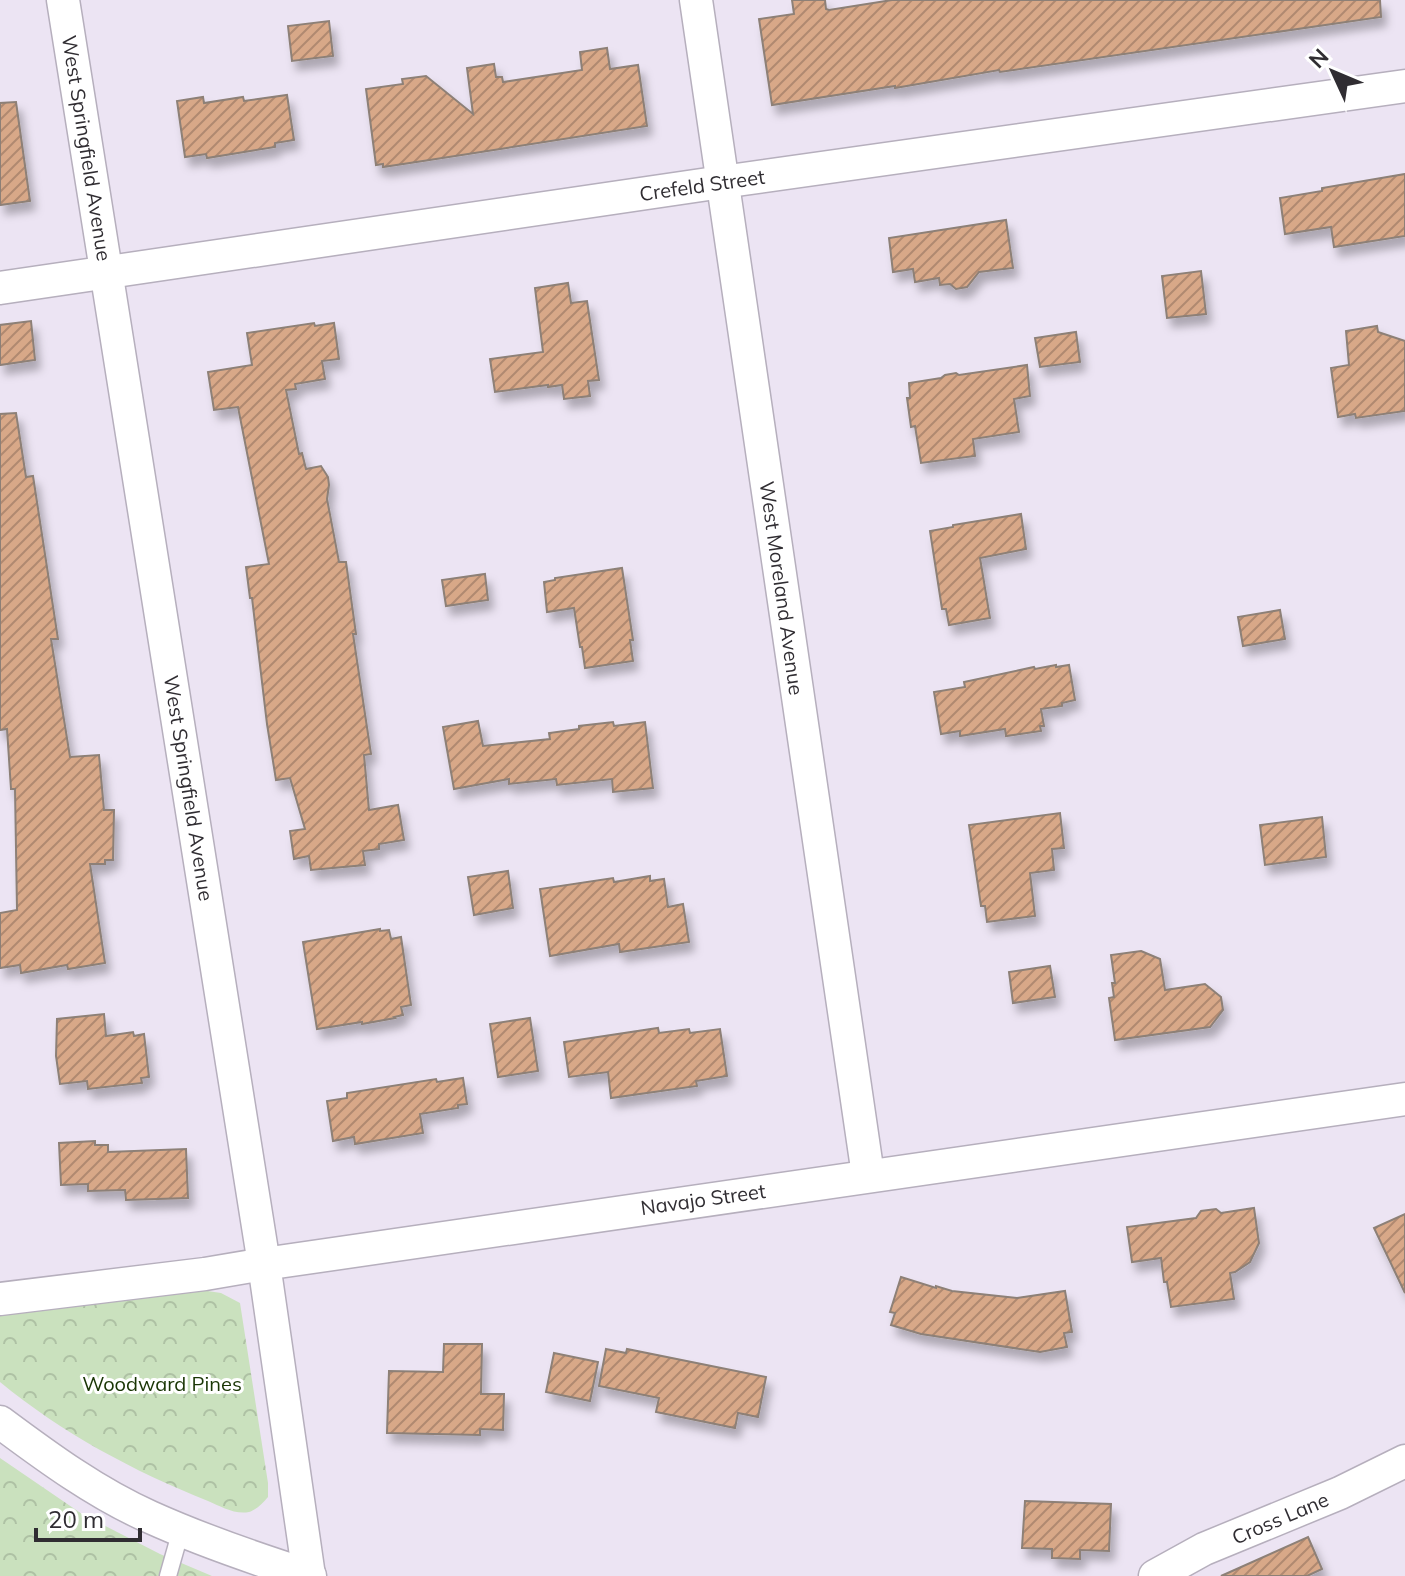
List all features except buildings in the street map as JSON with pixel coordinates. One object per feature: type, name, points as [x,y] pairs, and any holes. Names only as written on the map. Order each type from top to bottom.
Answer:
[{"type":"street","name":"West Springfield Avenue","points":[[63,0],[264,1264],[309,1576]]},
{"type":"street","name":"West Moreland Avenue","points":[[696,0],[868,1175]]},
{"type":"street","name":"Crefeld Street","points":[[0,288],[1405,86]]},
{"type":"street","name":"Navajo Street","points":[[0,1299],[205,1274],[1405,1099]]},
{"type":"street","points":[[0,1422],[90,1484],[147,1516],[309,1576]]},
{"type":"street","name":"Cross Lane","points":[[1155,1576],[1204,1549],[1340,1493],[1405,1461]]},
{"type":"lane","points":[[168,1576],[181,1530]]},
{"type":"green space","name":"Woodward Pines","points":[[201,1290],[221,1293],[240,1303],[268,1483],[268,1497],[249,1512],[223,1507],[126,1464],[48,1418],[0,1382],[0,1311]]},
{"type":"green space","points":[[0,1458],[82,1514],[160,1554],[212,1576],[0,1576]]}]
